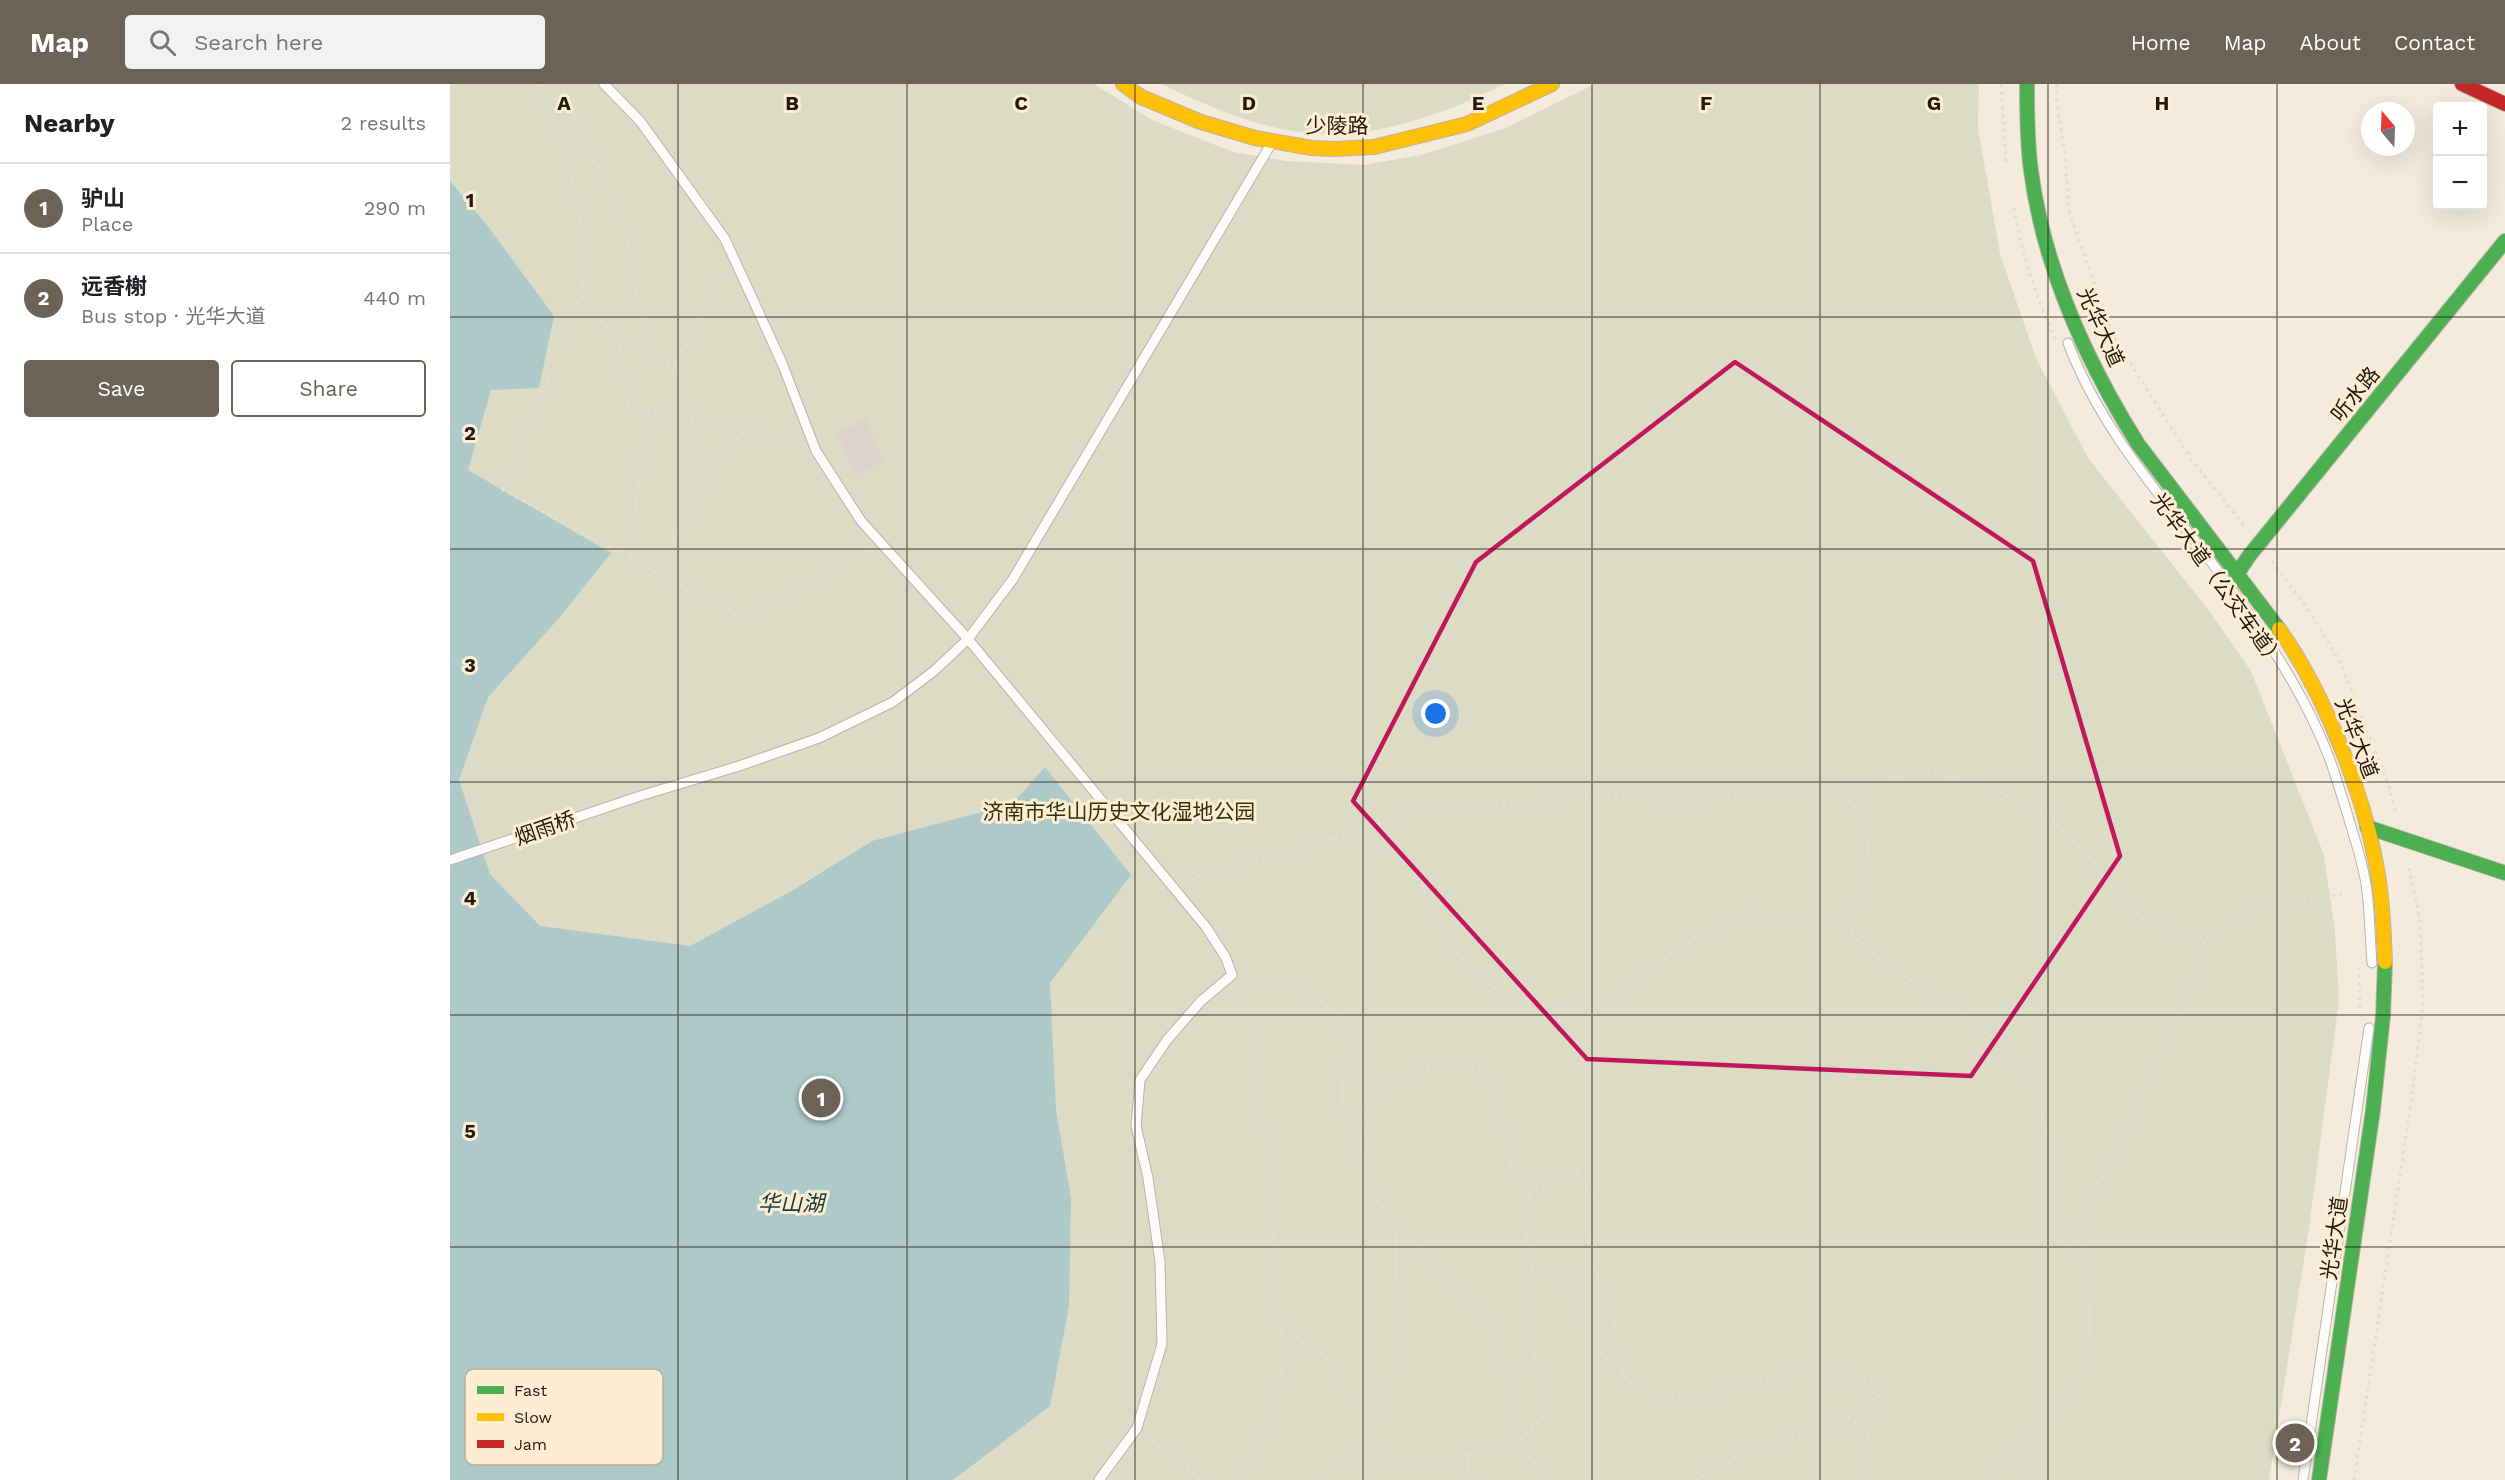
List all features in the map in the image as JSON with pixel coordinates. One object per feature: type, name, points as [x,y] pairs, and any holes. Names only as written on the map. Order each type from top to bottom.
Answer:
[{"type":"main road","name":"少陵路","points":[[1123,84],[1142,97],[1201,122],[1272,141],[1312,148],[1374,147],[1467,124],[1552,84]]},
{"type":"main road","name":"光华大道","points":[[2027,84],[2034,183],[2064,298],[2087,353],[2118,412],[2149,459],[2299,657],[2326,712],[2367,826],[2381,890],[2386,951],[2386,1002],[2377,1086],[2319,1480]]},
{"type":"main road","points":[[2462,84],[2505,104]]},
{"type":"main road","name":"听水路","points":[[2237,574],[2505,241]]},
{"type":"main road","points":[[2367,826],[2505,873]]},
{"type":"lane","points":[[604,84],[640,121],[725,239],[782,363],[816,451],[861,521],[968,639],[1177,891],[1206,927],[1226,958],[1232,975],[1201,1001],[1167,1040],[1140,1080],[1136,1126],[1148,1178],[1160,1262],[1162,1344],[1137,1428],[1099,1480]]},
{"type":"lane","name":"烟雨桥","points":[[450,860],[819,738],[894,702],[934,671],[968,639],[1013,579],[1272,141]]},
{"type":"lane","points":[[2020,166],[2033,234]]},
{"type":"lane","name":"光华大道（公交车道）","points":[[2067,337],[2094,399],[2120,442],[2148,483],[2206,555],[2264,636],[2300,696],[2330,759],[2359,852],[2367,891],[2373,977]]},
{"type":"lane","points":[[2303,1480],[2370,1017]]},
{"type":"path","points":[[537,84],[553,117],[582,219],[585,268],[582,296],[503,490],[743,619],[880,543]]},
{"type":"path","points":[[560,84],[625,227],[647,354]]},
{"type":"path","points":[[2001,84],[2007,167]]},
{"type":"path","points":[[2056,84],[2069,211],[2112,334],[2191,459],[2310,612],[2340,662],[2389,786],[2420,919],[2423,1004],[2412,1096],[2354,1480]]},
{"type":"path","points":[[2013,202],[2018,237],[2043,312],[2060,351]]},
{"type":"path","points":[[707,477],[675,366],[730,249]]},
{"type":"path","points":[[582,296],[621,347],[629,411],[812,440]]},
{"type":"path","points":[[621,347],[647,354],[675,366]]},
{"type":"path","points":[[630,558],[645,413]]},
{"type":"path","points":[[657,573],[707,477],[747,429]]},
{"type":"path","points":[[1177,891],[1209,869],[1263,858],[1392,819],[1457,804],[1519,803],[1611,796],[1677,801],[1842,787],[1929,770],[1982,784],[2050,815],[2099,870],[2124,904],[2158,926],[2207,937]]},
{"type":"path","points":[[1842,787],[1868,833],[1869,859],[1850,932]]},
{"type":"path","points":[[1332,838],[1380,850],[1413,866],[1438,921],[1455,951],[1477,976],[1506,997],[1536,1005],[1575,1005],[1616,996],[1685,944],[1757,912],[1840,926],[1893,969],[1961,1012],[2004,1048],[2030,1082],[2060,1171],[2056,1197],[2057,1234],[2071,1259],[2088,1270]]},
{"type":"path","points":[[1989,1480],[2011,1449],[2077,1386],[2090,1338],[2088,1270],[2080,1223],[2174,1030],[2207,937],[2241,916],[2280,902],[2342,894]]},
{"type":"path","points":[[2359,966],[2360,1022]]},
{"type":"path","points":[[1238,1480],[1249,1467],[1274,1417],[1281,1385],[1281,1332],[1262,1104],[1249,1023],[1232,975],[1302,987],[1341,1017],[1346,1040],[1342,1093],[1345,1127],[1366,1176],[1396,1233],[1448,1271],[1489,1318],[1504,1362],[1522,1440],[1528,1455],[1550,1480]]},
{"type":"path","points":[[1362,1450],[1398,1464],[1436,1463],[1522,1440],[1541,1418],[1546,1393],[1534,1366],[1535,1307],[1527,1241],[1529,1193],[1512,1169],[1505,1134],[1486,1077],[1478,1069],[1434,1066],[1393,1080],[1366,1111],[1359,1138],[1366,1176]]},
{"type":"path","points":[[1529,1193],[1577,1173],[1594,1193],[1595,1218],[1586,1249],[1614,1319],[1616,1345],[1624,1376]]},
{"type":"path","points":[[1318,1480],[1362,1450],[1380,1416],[1401,1347],[1395,1278],[1396,1233]]},
{"type":"path","points":[[1530,1266],[1560,1280],[1573,1283]]},
{"type":"path","points":[[1573,1283],[1592,1266]]},
{"type":"path","points":[[1573,1283],[1584,1327],[1607,1361],[1624,1376],[1653,1395],[1686,1396],[1719,1392],[1775,1377],[1802,1374],[1856,1377],[1875,1382],[1887,1391]]},
{"type":"path","points":[[1281,1332],[1315,1348],[1330,1363],[1346,1396],[1380,1416]]},
{"type":"path","points":[[1695,1480],[1750,1452],[1847,1419],[1887,1391]]},
{"type":"path","points":[[1860,1480],[1869,1434],[1887,1391]]},
{"type":"path","points":[[1847,1419],[1869,1434]]},
{"type":"path","points":[[1137,1428],[1203,1480]]},
{"type":"path","points":[[2022,1452],[2032,1480]]},
{"type":"path","points":[[1468,1454],[1468,1473],[1473,1480]]},
{"type":"highlighted area","points":[[1735,362],[2033,561],[2120,856],[1971,1076],[1587,1059],[1353,801],[1476,562]]},
{"type":"green space","name":"济南市华山历史文化湿地公园","points":[[450,84],[1094,84],[1152,120],[1233,152],[1286,161],[1364,165],[1421,155],[1506,128],[1595,84],[1979,84],[1978,127],[2000,254],[2036,358],[2088,458],[2210,612],[2251,671],[2324,855],[2335,931],[2339,1000],[2309,1228],[2269,1480],[450,1480]]},
{"type":"green space","points":[[1161,84],[1505,84],[1457,106],[1405,123],[1378,130],[1325,134],[1281,129],[1245,119],[1211,107]]},
{"type":"water","name":"华山湖","points":[[450,181],[487,225],[554,316],[539,388],[491,390],[468,470],[611,553],[560,617],[488,697],[459,780],[490,874],[540,926],[690,946],[795,889],[872,841],[1012,804],[1045,767],[1131,875],[1050,983],[1056,1110],[1071,1198],[1069,1306],[1050,1406],[953,1480],[450,1480]]},
{"type":"building","points":[[865,419],[884,461],[855,475],[837,435]]},
{"type":"traffic: fast","points":[[2027,84],[2029,149],[2037,207],[2057,279],[2085,347],[2138,444],[2279,629]]},
{"type":"traffic: fast","points":[[2237,574],[2249,556],[2505,241]]},
{"type":"traffic: fast","points":[[2367,827],[2505,873]]},
{"type":"traffic: fast","points":[[2319,1480],[2373,1110],[2383,1016],[2385,962]]},
{"type":"traffic: slow","points":[[1123,84],[1141,97],[1201,122],[1255,138],[1312,148],[1335,149],[1374,147],[1467,124],[1552,84]]},
{"type":"traffic: slow","points":[[2279,629],[2296,655],[2327,715],[2364,812],[2378,875],[2385,962]]},
{"type":"traffic: jam","points":[[2462,84],[2505,104]]},
{"type":"place","name":"驴山","points":[[821,1098]]},
{"type":"place","name":"远香榭","points":[[2295,1443]]}]
